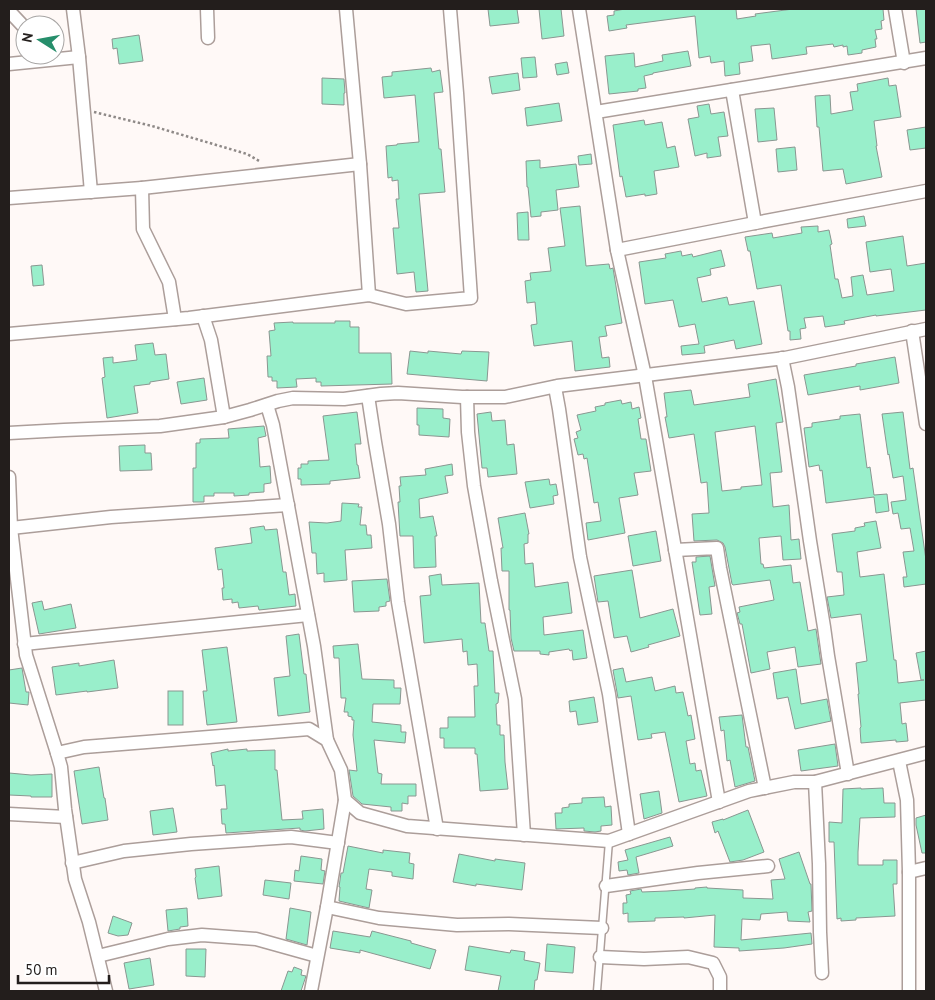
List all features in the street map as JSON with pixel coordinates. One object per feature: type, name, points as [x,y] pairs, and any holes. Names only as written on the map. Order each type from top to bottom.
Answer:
[{"type":"street","points":[[73,9],[81,74],[91,192]]},
{"type":"street","points":[[207,9],[208,38]]},
{"type":"street","points":[[346,9],[360,164],[369,296]]},
{"type":"street","points":[[9,334],[175,319],[369,296],[406,304],[471,298],[450,9]]},
{"type":"street","points":[[580,9],[618,250],[645,376],[719,802]]},
{"type":"street","points":[[895,9],[904,63]]},
{"type":"street","points":[[65,57],[79,57]]},
{"type":"street","points":[[596,112],[926,58]]},
{"type":"street","points":[[65,63],[81,74]]},
{"type":"street","points":[[732,90],[756,223]]},
{"type":"street","points":[[9,198],[142,188],[360,164]]},
{"type":"street","points":[[142,188],[144,230],[169,282],[175,319]]},
{"type":"street","points":[[618,250],[926,191]]},
{"type":"street","points":[[203,316],[211,340],[224,416]]},
{"type":"street","points":[[9,433],[160,426],[224,416],[293,398],[344,399],[398,393],[505,397],[555,387],[782,358],[926,329]]},
{"type":"street","points":[[912,331],[926,424]]},
{"type":"street","points":[[782,358],[848,774]]},
{"type":"street","points":[[555,387],[580,557],[609,694],[629,834]]},
{"type":"street","points":[[368,396],[389,524],[398,602],[437,829]]},
{"type":"street","points":[[467,397],[468,432],[474,486],[515,699],[524,835]]},
{"type":"street","points":[[267,405],[273,426],[314,646],[327,740],[341,770],[345,800],[311,991]]},
{"type":"street","points":[[9,477],[11,528],[26,655],[61,766],[75,879],[89,922],[106,991]]},
{"type":"street","points":[[11,528],[111,517],[288,505]]},
{"type":"street","points":[[675,550],[717,548],[765,788]]},
{"type":"street","points":[[24,644],[308,615]]},
{"type":"street","points":[[57,753],[84,747],[309,729],[327,740]]},
{"type":"street","points":[[345,800],[360,813],[407,826],[610,841],[749,791],[794,782],[815,782],[926,753]]},
{"type":"street","points":[[899,761],[907,800],[910,991]]},
{"type":"street","points":[[815,782],[822,973]]},
{"type":"street","points":[[9,814],[66,817]]},
{"type":"street","points":[[72,863],[124,850],[191,844],[291,837],[338,843]]},
{"type":"street","points":[[606,886],[698,873],[768,866]]},
{"type":"street","points":[[909,872],[926,868]]},
{"type":"street","points":[[327,907],[379,918],[457,925],[509,924],[602,928]]},
{"type":"street","points":[[98,956],[168,939],[202,935],[256,939],[317,956]]},
{"type":"street","points":[[600,957],[644,959],[688,957],[714,964],[720,977],[720,991]]},
{"type":"lane","points":[[597,991],[610,841]]},
{"type":"path","points":[[84,109],[152,126],[247,154],[279,173]]},
{"type":"building","points":[[488,9],[517,9],[519,23],[490,26]]},
{"type":"building","points":[[539,9],[561,9],[564,36],[542,39]]},
{"type":"building","points":[[625,9],[736,9],[737,19],[756,16],[755,14],[793,9],[883,9],[884,20],[881,21],[882,29],[875,30],[876,47],[862,50],[862,53],[848,55],[847,46],[834,47],[833,44],[806,47],[807,54],[772,59],[770,44],[751,46],[753,61],[739,63],[740,74],[725,76],[724,61],[711,63],[710,56],[699,58],[695,16],[626,25],[627,28],[609,31],[607,16],[614,15],[614,11]]},
{"type":"building","points":[[916,9],[926,9],[926,42],[920,43]]},
{"type":"building","points":[[139,35],[143,61],[119,64],[117,48],[113,49],[112,39]]},
{"type":"building","points":[[688,51],[691,66],[644,76],[646,88],[638,89],[638,91],[609,94],[605,56],[634,53],[635,67],[663,61],[662,55]]},
{"type":"building","points":[[535,57],[537,77],[523,78],[521,58]]},
{"type":"building","points":[[567,62],[569,73],[557,75],[555,64]]},
{"type":"building","points":[[431,68],[432,72],[440,70],[443,92],[434,93],[445,192],[419,194],[428,291],[416,292],[414,272],[397,274],[393,228],[399,228],[396,199],[399,199],[398,180],[392,181],[392,177],[388,178],[386,146],[419,142],[415,95],[384,98],[382,77],[392,76],[392,72]]},
{"type":"building","points":[[518,73],[520,90],[492,94],[489,77]]},
{"type":"building","points":[[322,78],[344,79],[344,105],[322,104]]},
{"type":"building","points":[[888,78],[889,86],[896,85],[901,117],[874,121],[876,146],[882,177],[846,184],[843,169],[823,171],[815,96],[830,95],[831,114],[853,110],[850,92],[858,91],[857,84]]},
{"type":"building","points":[[559,103],[562,121],[527,126],[525,108]]},
{"type":"building","points":[[709,104],[711,114],[724,112],[728,136],[718,137],[721,156],[707,158],[707,153],[695,156],[688,119],[699,117],[697,106]]},
{"type":"building","points":[[774,108],[777,140],[758,142],[755,109]]},
{"type":"building","points":[[644,120],[645,125],[662,122],[667,148],[675,146],[679,167],[654,171],[657,194],[626,197],[622,176],[620,177],[613,125]]},
{"type":"building","points":[[926,127],[926,148],[910,150],[907,130]]},
{"type":"building","points":[[795,147],[797,170],[778,172],[776,149]]},
{"type":"building","points":[[591,154],[592,164],[579,165],[578,156]]},
{"type":"building","points":[[540,160],[540,168],[576,164],[579,187],[556,190],[558,210],[541,212],[541,216],[531,217],[526,161]]},
{"type":"building","points":[[580,206],[586,266],[609,264],[610,269],[613,268],[622,323],[605,326],[607,336],[599,337],[602,358],[609,357],[610,367],[575,371],[572,341],[534,346],[531,325],[537,324],[535,302],[527,303],[525,281],[531,280],[530,273],[551,271],[548,248],[565,246],[560,208]]},
{"type":"building","points":[[528,212],[529,240],[518,240],[517,213]]},
{"type":"building","points":[[864,216],[866,226],[848,228],[847,219]]},
{"type":"building","points":[[818,226],[818,232],[829,230],[835,279],[838,279],[842,298],[853,296],[851,277],[863,275],[867,295],[894,291],[891,269],[870,272],[866,242],[903,236],[907,266],[926,263],[926,310],[876,315],[844,321],[845,324],[825,327],[823,316],[804,318],[806,328],[800,329],[801,339],[790,340],[781,285],[757,289],[750,251],[748,251],[745,237],[772,233],[773,238],[802,233],[801,227]]},
{"type":"building","points":[[721,250],[725,266],[710,269],[711,275],[697,278],[702,302],[727,297],[729,305],[754,301],[762,344],[736,349],[734,340],[704,346],[705,353],[682,355],[681,346],[699,344],[695,324],[679,327],[673,300],[645,304],[639,262],[666,258],[665,254],[681,251],[682,256],[692,254],[693,257]]},
{"type":"building","points":[[42,265],[44,285],[33,286],[31,266]]},
{"type":"building","points":[[335,321],[350,321],[350,327],[359,327],[359,353],[391,353],[392,384],[321,386],[321,382],[316,382],[316,378],[296,379],[297,387],[277,388],[277,381],[272,381],[272,377],[268,377],[267,356],[271,356],[269,331],[275,330],[274,323],[335,323]]},
{"type":"building","points":[[153,343],[155,355],[166,354],[169,379],[134,386],[138,413],[107,418],[102,378],[105,377],[103,358],[113,357],[113,363],[137,360],[135,345]]},
{"type":"building","points":[[410,351],[461,354],[462,351],[489,352],[487,381],[407,374]]},
{"type":"building","points":[[895,357],[899,383],[860,390],[860,386],[808,395],[804,375]]},
{"type":"building","points":[[204,378],[207,400],[181,404],[177,382]]},
{"type":"building","points":[[776,379],[783,422],[776,423],[782,472],[770,473],[773,507],[789,505],[791,540],[799,539],[801,559],[783,560],[781,536],[759,538],[761,564],[763,564],[764,568],[791,565],[793,583],[800,582],[808,631],[816,629],[821,664],[798,667],[795,647],[767,652],[770,669],[751,673],[742,624],[740,624],[737,613],[740,612],[739,607],[774,600],[770,580],[733,585],[723,543],[717,540],[694,541],[692,514],[709,513],[707,482],[701,483],[694,434],[669,438],[665,417],[667,417],[664,393],[691,390],[694,405],[750,397],[748,384]],"holes":[[[755,426],[762,485],[722,491],[715,432]]]},
{"type":"building","points":[[621,400],[622,404],[631,402],[632,409],[639,407],[641,418],[638,419],[641,439],[646,439],[651,471],[634,473],[638,495],[619,498],[625,533],[588,540],[586,523],[601,521],[598,502],[594,503],[587,458],[584,459],[583,454],[578,455],[574,439],[578,438],[576,432],[581,430],[577,415],[596,411],[595,407]]},
{"type":"building","points":[[417,408],[443,409],[443,418],[450,419],[449,437],[419,435]]},
{"type":"building","points":[[357,412],[361,444],[355,444],[360,478],[330,481],[330,484],[301,485],[301,479],[298,479],[298,468],[301,468],[301,464],[308,464],[308,461],[329,460],[323,416]]},
{"type":"building","points":[[491,412],[492,421],[505,420],[507,445],[514,444],[517,474],[488,477],[487,468],[482,468],[477,414]]},
{"type":"building","points":[[903,412],[910,469],[913,468],[926,560],[926,584],[904,587],[903,577],[907,577],[903,552],[914,551],[910,528],[901,529],[898,513],[893,514],[891,502],[906,500],[903,476],[893,478],[882,414]]},
{"type":"building","points":[[860,414],[867,468],[870,467],[874,495],[887,494],[889,511],[876,513],[874,497],[826,503],[822,470],[820,471],[819,465],[809,467],[804,428],[812,427],[812,423],[840,419],[840,416]]},
{"type":"building","points":[[264,426],[266,436],[258,438],[260,467],[270,466],[271,483],[264,484],[264,492],[234,496],[234,493],[214,493],[214,496],[204,496],[204,502],[193,502],[193,468],[196,468],[196,443],[200,443],[200,439],[229,438],[228,429]]},
{"type":"building","points":[[145,445],[145,453],[151,453],[152,470],[120,471],[119,446]]},
{"type":"building","points":[[452,464],[453,475],[445,476],[448,493],[419,499],[420,518],[433,516],[437,536],[435,536],[436,567],[414,568],[413,536],[400,536],[398,502],[400,502],[400,477],[426,475],[425,469]]},
{"type":"building","points":[[549,479],[550,485],[556,484],[558,495],[553,496],[554,504],[530,508],[525,482]]},
{"type":"building","points":[[342,503],[359,504],[358,507],[362,507],[360,525],[366,525],[367,535],[371,535],[372,548],[345,550],[347,580],[324,582],[324,573],[317,574],[316,553],[312,553],[309,522],[327,523],[341,521]]},
{"type":"building","points":[[525,513],[529,534],[528,543],[524,544],[525,564],[533,563],[535,587],[568,582],[572,613],[543,617],[544,635],[583,630],[587,658],[573,660],[572,650],[570,651],[569,649],[549,652],[549,655],[540,654],[540,651],[514,651],[509,610],[509,571],[502,571],[501,548],[503,548],[498,518]]},
{"type":"building","points":[[876,521],[881,548],[857,552],[860,577],[884,574],[898,683],[924,680],[921,680],[916,653],[926,651],[926,700],[900,703],[902,724],[906,723],[908,741],[896,742],[896,740],[861,743],[856,663],[867,661],[861,614],[831,618],[827,597],[844,595],[842,572],[837,572],[832,534],[855,531],[855,528],[865,526],[864,523]]},
{"type":"building","points":[[264,526],[265,530],[277,529],[283,572],[286,572],[289,595],[295,594],[296,606],[259,610],[258,606],[239,608],[238,602],[232,603],[232,599],[223,600],[222,569],[218,570],[215,548],[252,543],[250,528]]},
{"type":"building","points":[[656,531],[661,561],[633,566],[628,536]]},
{"type":"building","points":[[710,556],[715,586],[709,587],[712,614],[700,615],[692,562],[696,562],[696,557]]},
{"type":"building","points":[[632,570],[640,618],[673,609],[680,636],[631,652],[627,636],[614,638],[608,601],[598,602],[594,576]]},
{"type":"building","points":[[441,574],[442,585],[479,583],[481,623],[485,623],[489,651],[493,651],[495,693],[499,693],[498,703],[496,704],[497,725],[500,725],[500,735],[504,735],[508,789],[480,791],[475,748],[444,748],[444,738],[440,738],[440,728],[448,728],[448,717],[475,717],[474,686],[478,686],[477,664],[468,665],[467,651],[463,652],[462,639],[424,643],[420,596],[431,595],[429,576]]},
{"type":"building","points":[[387,579],[390,601],[386,602],[386,606],[379,607],[379,611],[354,612],[352,581]]},
{"type":"building","points":[[42,601],[44,610],[71,604],[76,628],[39,634],[32,603]]},
{"type":"building","points":[[299,634],[310,712],[278,716],[274,678],[290,676],[286,636]]},
{"type":"building","points":[[358,644],[362,679],[394,680],[394,688],[401,688],[400,704],[373,704],[372,722],[401,725],[401,732],[406,732],[405,743],[374,740],[378,773],[382,774],[381,784],[416,784],[416,796],[408,796],[408,804],[402,803],[402,811],[391,811],[391,807],[362,804],[353,796],[349,770],[357,771],[353,735],[354,720],[348,716],[348,712],[344,712],[346,698],[341,698],[339,658],[334,658],[333,646]]},
{"type":"building","points":[[227,647],[237,722],[207,725],[203,691],[207,691],[202,650]]},
{"type":"building","points":[[114,660],[118,688],[56,695],[52,667],[79,663],[79,666]]},
{"type":"building","points":[[22,668],[26,692],[29,692],[28,705],[9,703],[9,670]]},
{"type":"building","points":[[623,668],[626,682],[652,677],[655,691],[675,686],[676,693],[683,692],[688,716],[691,715],[695,739],[686,741],[690,764],[695,763],[696,771],[701,770],[707,796],[679,802],[665,732],[651,734],[652,738],[638,740],[631,696],[618,698],[613,670]]},
{"type":"building","points":[[796,669],[801,704],[827,699],[831,721],[795,729],[788,697],[777,699],[773,673]]},
{"type":"building","points":[[168,691],[183,691],[183,725],[168,725]]},
{"type":"building","points":[[594,697],[598,722],[578,725],[576,711],[570,712],[569,701]]},
{"type":"building","points":[[742,715],[746,747],[748,747],[755,781],[735,787],[730,760],[727,761],[724,730],[721,731],[719,717]]},
{"type":"building","points":[[835,744],[838,766],[801,771],[798,750]]},
{"type":"building","points":[[228,749],[228,751],[247,749],[247,751],[275,750],[275,770],[277,770],[282,820],[303,819],[302,811],[323,809],[324,829],[305,831],[300,830],[300,828],[226,833],[225,824],[222,824],[221,809],[227,809],[225,785],[216,786],[211,753]]},
{"type":"building","points":[[99,767],[108,820],[82,824],[74,771]]},
{"type":"building","points":[[9,773],[52,774],[52,797],[9,795]]},
{"type":"building","points":[[883,788],[884,803],[895,803],[895,817],[860,818],[858,865],[883,865],[883,860],[897,860],[897,884],[893,884],[895,916],[856,918],[856,920],[841,921],[841,918],[837,919],[834,842],[829,842],[829,822],[842,823],[843,789]]},
{"type":"building","points":[[659,791],[662,813],[644,819],[640,794]]},
{"type":"building","points":[[604,797],[605,807],[611,806],[612,825],[601,826],[601,831],[595,832],[584,831],[584,828],[556,829],[555,813],[562,813],[562,808],[569,807],[569,804],[582,803],[582,798]]},
{"type":"building","points":[[173,808],[177,832],[153,835],[150,811]]},
{"type":"building","points":[[748,810],[764,852],[743,860],[730,862],[718,831],[715,833],[712,822],[723,820]]},
{"type":"building","points":[[926,815],[926,853],[922,853],[916,818]]},
{"type":"building","points":[[670,837],[673,846],[636,857],[639,873],[628,875],[627,870],[619,871],[618,862],[628,860],[625,850]]},
{"type":"building","points":[[348,846],[383,853],[383,850],[410,853],[409,863],[414,864],[413,879],[392,876],[392,872],[369,869],[366,889],[372,890],[369,908],[339,901],[341,873],[343,873]]},
{"type":"building","points":[[799,852],[811,884],[812,911],[808,912],[810,922],[788,921],[787,912],[761,914],[760,920],[742,919],[741,940],[811,933],[812,944],[739,951],[739,948],[714,947],[715,915],[655,918],[655,921],[628,922],[628,913],[623,914],[623,903],[627,903],[626,895],[631,894],[630,891],[641,889],[642,892],[707,887],[743,890],[743,898],[773,899],[771,880],[785,879],[779,859]]},
{"type":"building","points":[[459,854],[495,861],[495,859],[525,863],[522,890],[453,882]]},
{"type":"building","points":[[301,856],[322,859],[321,870],[325,871],[323,884],[294,881],[295,870],[299,871]]},
{"type":"building","points":[[219,866],[222,896],[198,899],[195,869]]},
{"type":"building","points":[[265,880],[291,883],[289,899],[263,895]]},
{"type":"building","points":[[187,908],[188,926],[168,931],[166,910]]},
{"type":"building","points":[[290,908],[311,912],[307,945],[286,939]]},
{"type":"building","points":[[113,916],[132,923],[128,935],[118,936],[108,933]]},
{"type":"building","points":[[333,931],[370,937],[372,931],[411,941],[411,943],[436,950],[430,969],[360,950],[360,953],[330,948]]},
{"type":"building","points":[[547,944],[575,947],[573,973],[545,971]]},
{"type":"building","points":[[469,946],[510,953],[511,950],[525,952],[524,960],[540,963],[534,991],[498,991],[501,976],[465,970]]},
{"type":"building","points":[[186,949],[206,949],[205,977],[186,976]]},
{"type":"building","points":[[150,958],[154,985],[129,989],[124,963]]},
{"type":"building","points":[[294,967],[302,970],[301,975],[306,976],[301,991],[281,991],[288,971],[292,972]]}]
